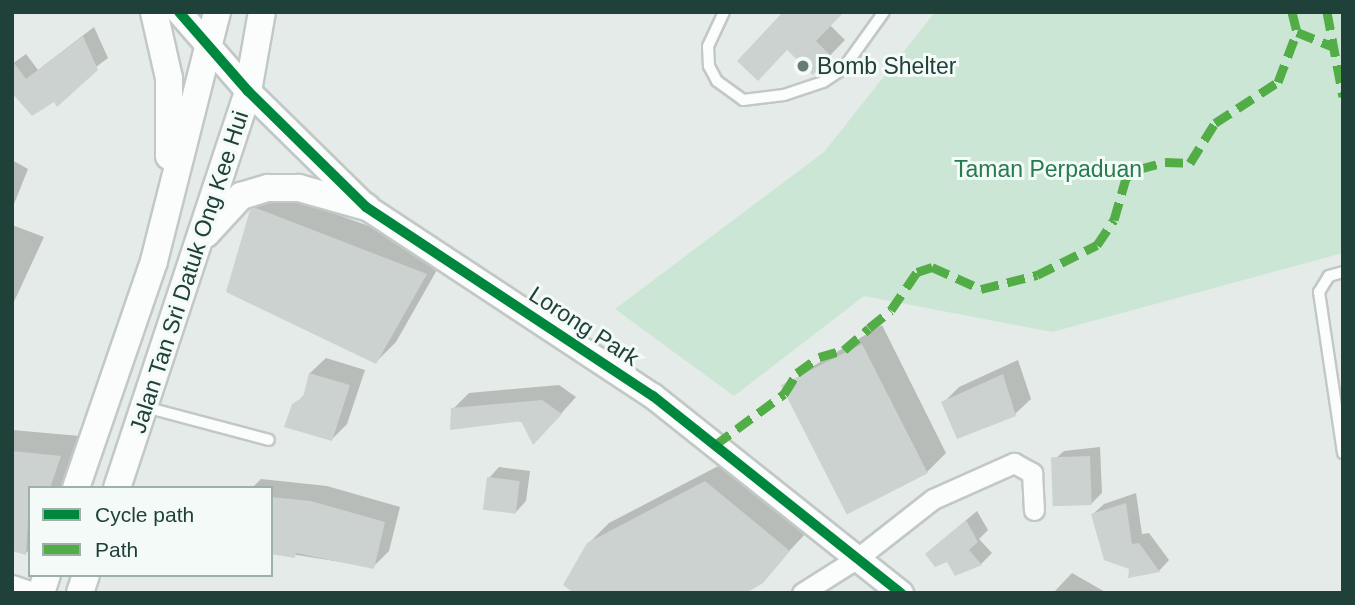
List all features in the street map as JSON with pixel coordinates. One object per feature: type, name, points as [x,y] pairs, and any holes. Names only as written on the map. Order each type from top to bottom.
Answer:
[{"type":"main road","points":[[154,12],[172,116],[154,261]]},
{"type":"main road","name":"Jalan Tan Sri Datuk Ong Kee Hui","points":[[77,486],[154,261],[217,12]]},
{"type":"main road","name":"Jalan Tan Sri Datuk Ong Kee Hui","points":[[118,486],[248,91],[262,12]]},
{"type":"main road","points":[[195,248],[218,216],[241,195],[268,188],[299,188],[366,206]]},
{"type":"street","name":"Lorong Park","points":[[179,12],[248,91],[366,206],[653,396],[901,593]]},
{"type":"street","points":[[802,593],[859,557],[933,499],[1014,463],[1032,473],[1034,510]]},
{"type":"street","points":[[12,585],[35,593]]},
{"type":"lane","points":[[724,12],[708,47],[709,66],[716,81],[743,100],[785,95],[823,82],[843,69],[884,12]]},
{"type":"lane","points":[[1343,271],[1329,276],[1319,292],[1343,453]]},
{"type":"lane","points":[[145,407],[270,440]]},
{"type":"green space","name":"Taman Perpaduan","points":[[935,12],[1343,12],[1343,253],[1052,332],[864,296],[734,396],[615,309],[824,152]]},
{"type":"building","points":[[783,12],[844,12],[816,41],[831,56],[813,75],[787,50],[758,81],[737,61]]},
{"type":"building","points":[[83,36],[98,70],[57,107],[54,102],[32,116],[12,93],[12,60],[26,79]]},
{"type":"building","points":[[256,208],[427,274],[376,364],[226,292],[250,210]]},
{"type":"building","points":[[862,344],[928,473],[847,515],[781,385]]},
{"type":"building","points":[[309,373],[350,385],[332,441],[284,427],[292,404],[303,397]]},
{"type":"building","points":[[1003,374],[1016,416],[957,439],[941,402]]},
{"type":"building","points":[[542,400],[562,414],[533,445],[521,421],[450,430],[451,408]]},
{"type":"building","points":[[12,451],[61,456],[51,486],[28,486],[26,555],[12,551]]},
{"type":"building","points":[[1090,456],[1092,505],[1053,506],[1051,457]]},
{"type":"building","points":[[487,477],[520,481],[516,514],[483,510]]},
{"type":"building","points":[[705,481],[790,551],[763,583],[746,593],[574,593],[563,585],[587,543]]},
{"type":"building","points":[[273,497],[311,501],[385,522],[374,569],[296,553],[295,558],[273,554]]},
{"type":"building","points":[[1126,503],[1132,544],[1139,543],[1160,572],[1128,578],[1129,569],[1104,560],[1091,514]]},
{"type":"building","points":[[966,520],[978,542],[969,550],[982,565],[955,576],[947,562],[935,567],[925,554]]},
{"type":"marked path","points":[[1292,12],[1297,32],[1334,47]]},
{"type":"marked path","points":[[1327,12],[1343,97]]},
{"type":"marked path","points":[[715,445],[784,394],[797,373],[819,357],[844,350],[891,310],[917,272],[932,267],[981,289],[1037,275],[1097,245],[1114,220],[1126,178],[1139,169],[1165,162],[1190,163],[1215,123],[1278,82],[1297,32]]},
{"type":"cycle path","points":[[179,12],[248,91],[366,207],[653,396],[901,593]]},
{"type":"place","name":"Bomb Shelter","points":[[803,66]]}]
